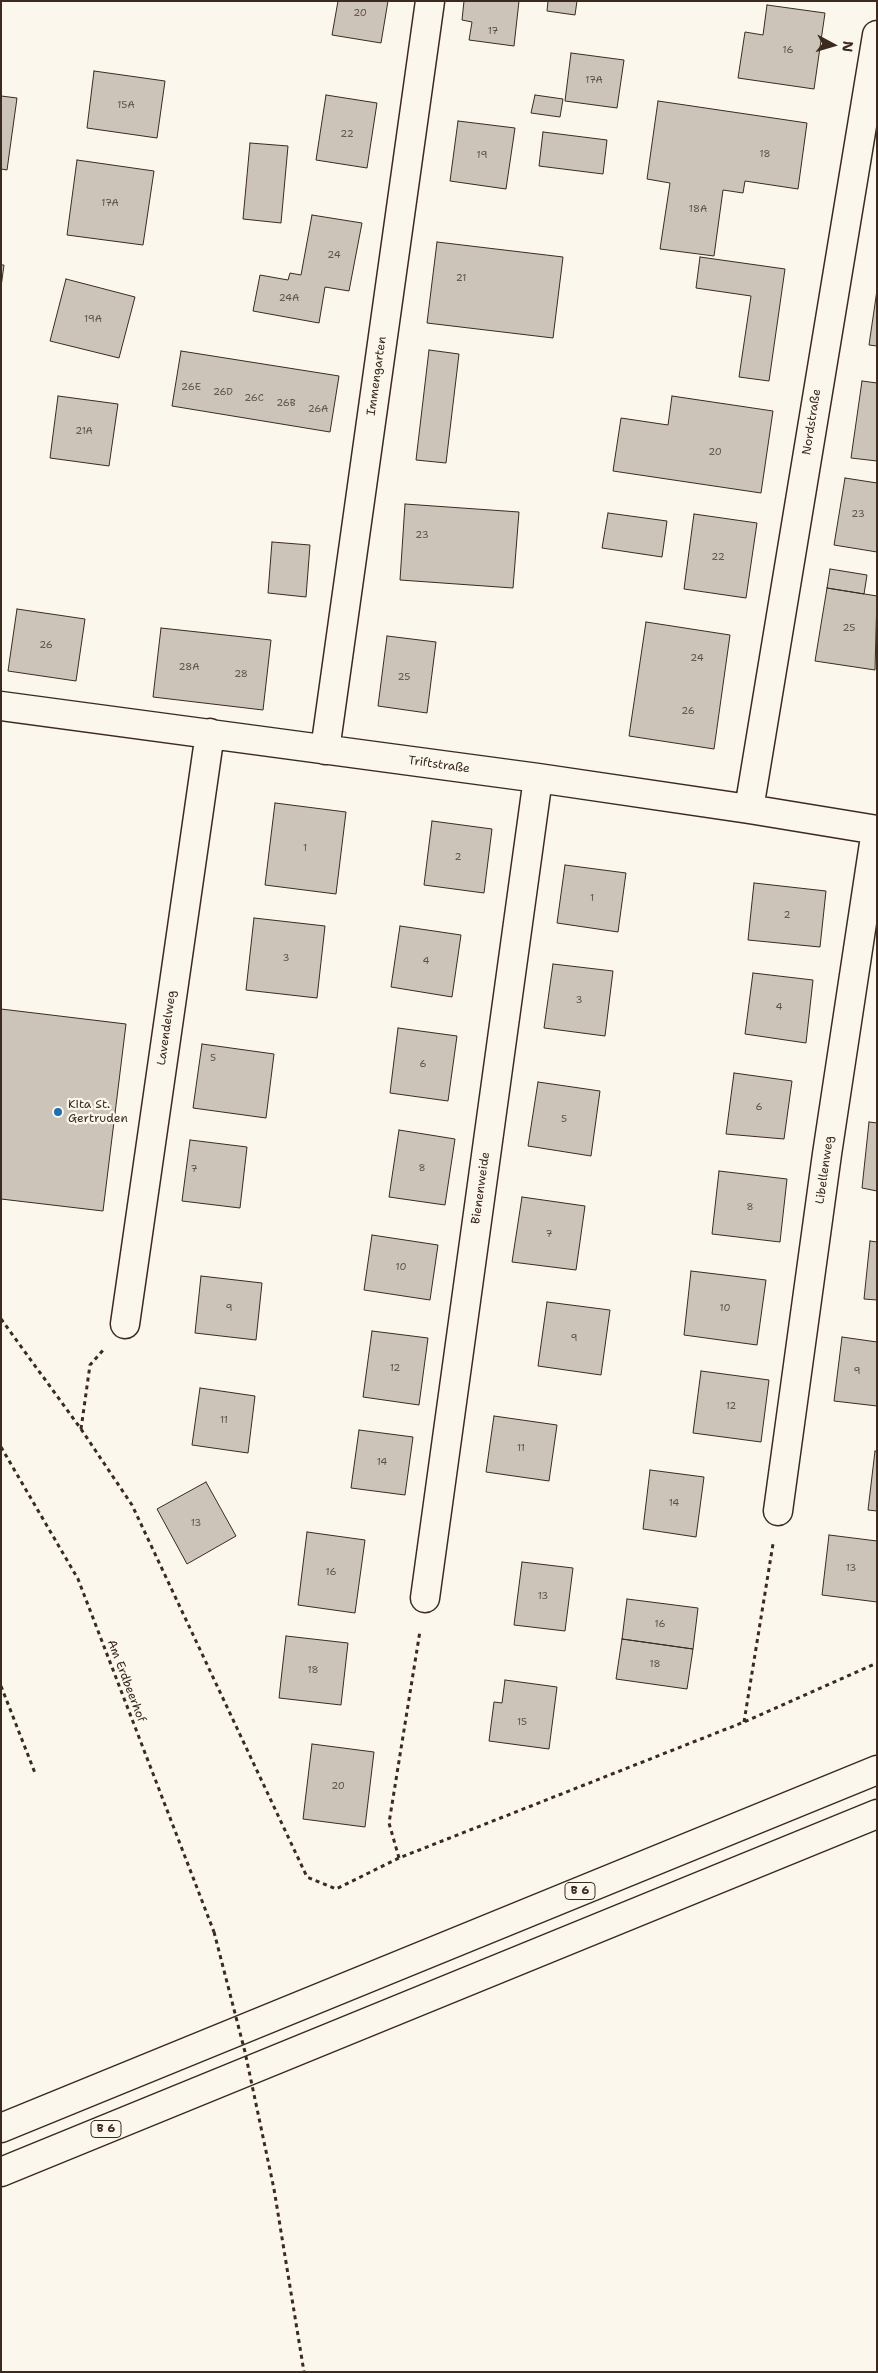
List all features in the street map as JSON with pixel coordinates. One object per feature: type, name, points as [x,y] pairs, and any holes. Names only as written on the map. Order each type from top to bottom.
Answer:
[{"type":"main road","name":"Immengarten","points":[[325,750],[430,1]]},
{"type":"main road","name":"Nordstraße","points":[[749,809],[877,35]]},
{"type":"main road","name":"Triftstraße","points":[[1,706],[538,778],[876,830]]},
{"type":"main road","name":"Lavendelweg","points":[[125,1324],[210,733]]},
{"type":"main road","name":"Bienenweide","points":[[426,1598],[538,778]]},
{"type":"main road","name":"Libellenweg","points":[[778,1511],[827,1154],[876,830]]},
{"type":"main road","name":"B 6","points":[[1,2128],[877,1770]]},
{"type":"main road","name":"B 6","points":[[1,2172],[877,1814]]},
{"type":"path","points":[[1,1319],[81,1429],[132,1505],[307,1877],[336,1889],[399,1858],[744,1722],[877,1663]]},
{"type":"path","points":[[81,1429],[90,1365],[125,1324]]},
{"type":"path","name":"Am Erdbeerhof","points":[[1,1447],[78,1579],[214,1932],[245,2052],[274,2189],[304,2372]]},
{"type":"path","points":[[744,1722],[778,1511]]},
{"type":"path","points":[[399,1858],[389,1823],[426,1598]]},
{"type":"path","points":[[1,1686],[36,1773]]},
{"type":"building","points":[[338,1],[388,1],[381,43],[332,35]]},
{"type":"building","points":[[464,1],[519,1],[514,46],[469,40],[472,22],[462,20]]},
{"type":"building","points":[[548,1],[577,1],[575,15],[547,11]]},
{"type":"building","points":[[767,5],[825,13],[814,89],[738,78],[745,32],[763,35]]},
{"type":"building","points":[[571,53],[624,60],[617,108],[565,101]]},
{"type":"building","points":[[94,71],[165,81],[157,138],[87,128]]},
{"type":"building","points":[[326,95],[377,103],[367,168],[316,160]]},
{"type":"building","points":[[535,95],[563,99],[560,117],[531,113]]},
{"type":"building","points":[[1,96],[17,98],[7,170],[1,169]]},
{"type":"building","points":[[658,101],[807,123],[798,189],[745,181],[743,193],[723,190],[714,256],[660,249],[670,183],[647,179]]},
{"type":"building","points":[[458,121],[515,128],[506,189],[450,181]]},
{"type":"building","points":[[543,132],[607,140],[603,174],[539,166]]},
{"type":"building","points":[[250,143],[288,146],[281,223],[243,219]]},
{"type":"building","points":[[77,160],[154,171],[143,245],[67,235]]},
{"type":"building","points":[[312,215],[362,223],[349,291],[325,287],[319,323],[253,311],[260,275],[288,280],[290,273],[301,275]]},
{"type":"building","points":[[437,242],[563,257],[553,338],[427,323]]},
{"type":"building","points":[[700,257],[785,269],[769,381],[739,377],[751,296],[696,288]]},
{"type":"building","points":[[1,265],[4,265],[1,287]]},
{"type":"building","points":[[66,279],[135,297],[119,358],[50,341]]},
{"type":"building","points":[[877,290],[877,346],[869,345]]},
{"type":"building","points":[[429,350],[459,354],[446,463],[416,460]]},
{"type":"building","points":[[181,351],[339,376],[330,432],[172,406]]},
{"type":"building","points":[[862,381],[877,383],[877,461],[851,458]]},
{"type":"building","points":[[58,396],[118,404],[109,466],[50,458]]},
{"type":"building","points":[[672,396],[773,411],[761,493],[613,471],[621,418],[668,425]]},
{"type":"building","points":[[845,478],[877,483],[877,552],[834,545]]},
{"type":"building","points":[[405,504],[519,512],[513,588],[400,580]]},
{"type":"building","points":[[608,513],[667,521],[662,557],[602,548]]},
{"type":"building","points":[[694,514],[757,523],[746,598],[684,589]]},
{"type":"building","points":[[272,542],[310,545],[306,597],[268,593]]},
{"type":"building","points":[[830,569],[867,575],[864,594],[827,588]]},
{"type":"building","points":[[827,588],[877,596],[875,670],[815,661]]},
{"type":"building","points":[[17,609],[85,619],[76,681],[8,671]]},
{"type":"building","points":[[646,622],[730,635],[714,749],[629,736]]},
{"type":"building","points":[[161,628],[271,640],[263,710],[153,697]]},
{"type":"building","points":[[387,636],[436,642],[427,713],[378,706]]},
{"type":"building","points":[[275,803],[346,812],[336,894],[265,885]]},
{"type":"building","points":[[432,821],[492,829],[484,893],[424,885]]},
{"type":"building","points":[[565,865],[626,873],[618,932],[557,923]]},
{"type":"building","points":[[754,883],[826,891],[820,947],[748,940]]},
{"type":"building","points":[[254,918],[325,926],[317,998],[246,990]]},
{"type":"building","points":[[400,926],[461,935],[452,997],[391,987]]},
{"type":"building","points":[[553,964],[613,971],[605,1036],[544,1028]]},
{"type":"building","points":[[753,973],[813,980],[806,1043],[745,1034]]},
{"type":"building","name":"Kita St. Gertruden","points":[[1,1009],[126,1024],[103,1211],[1,1199]]},
{"type":"building","points":[[398,1028],[457,1036],[448,1101],[390,1093]]},
{"type":"building","points":[[202,1044],[274,1054],[266,1118],[193,1108]]},
{"type":"building","points":[[734,1073],[792,1081],[784,1139],[726,1134]]},
{"type":"building","points":[[538,1082],[600,1091],[591,1156],[528,1146]]},
{"type":"building","points":[[869,1122],[877,1123],[877,1191],[862,1188]]},
{"type":"building","points":[[399,1130],[455,1139],[445,1205],[389,1197]]},
{"type":"building","points":[[190,1140],[247,1147],[240,1208],[182,1201]]},
{"type":"building","points":[[719,1171],[787,1179],[780,1242],[712,1234]]},
{"type":"building","points":[[522,1197],[585,1206],[576,1270],[512,1262]]},
{"type":"building","points":[[372,1235],[438,1245],[430,1300],[364,1290]]},
{"type":"building","points":[[870,1241],[877,1242],[877,1300],[864,1299]]},
{"type":"building","points":[[691,1271],[766,1280],[757,1345],[684,1335]]},
{"type":"building","points":[[201,1276],[262,1283],[256,1340],[195,1333]]},
{"type":"building","points":[[547,1302],[610,1310],[601,1375],[538,1366]]},
{"type":"building","points":[[372,1331],[428,1338],[419,1405],[363,1397]]},
{"type":"building","points":[[842,1337],[877,1342],[877,1406],[834,1401]]},
{"type":"building","points":[[701,1371],[769,1380],[761,1442],[693,1433]]},
{"type":"building","points":[[200,1388],[255,1396],[248,1453],[192,1445]]},
{"type":"building","points":[[494,1416],[557,1425],[549,1481],[486,1472]]},
{"type":"building","points":[[359,1430],[413,1437],[405,1495],[351,1488]]},
{"type":"building","points":[[875,1451],[877,1452],[877,1511],[868,1510]]},
{"type":"building","points":[[650,1470],[704,1477],[696,1537],[643,1529]]},
{"type":"building","points":[[206,1482],[236,1536],[187,1564],[157,1509]]},
{"type":"building","points":[[307,1532],[365,1540],[355,1613],[298,1605]]},
{"type":"building","points":[[829,1535],[877,1541],[877,1602],[822,1595]]},
{"type":"building","points":[[522,1562],[573,1568],[565,1631],[514,1625]]},
{"type":"building","points":[[627,1599],[698,1608],[693,1649],[622,1639]]},
{"type":"building","points":[[286,1636],[348,1643],[341,1705],[279,1698]]},
{"type":"building","points":[[622,1639],[693,1649],[687,1689],[616,1679]]},
{"type":"building","points":[[505,1680],[557,1687],[549,1749],[489,1741],[494,1702],[502,1703]]},
{"type":"building","points":[[312,1744],[374,1752],[365,1827],[303,1819]]},
{"type":"place","name":"Kita St. Gertruden","points":[[58,1112]]}]
